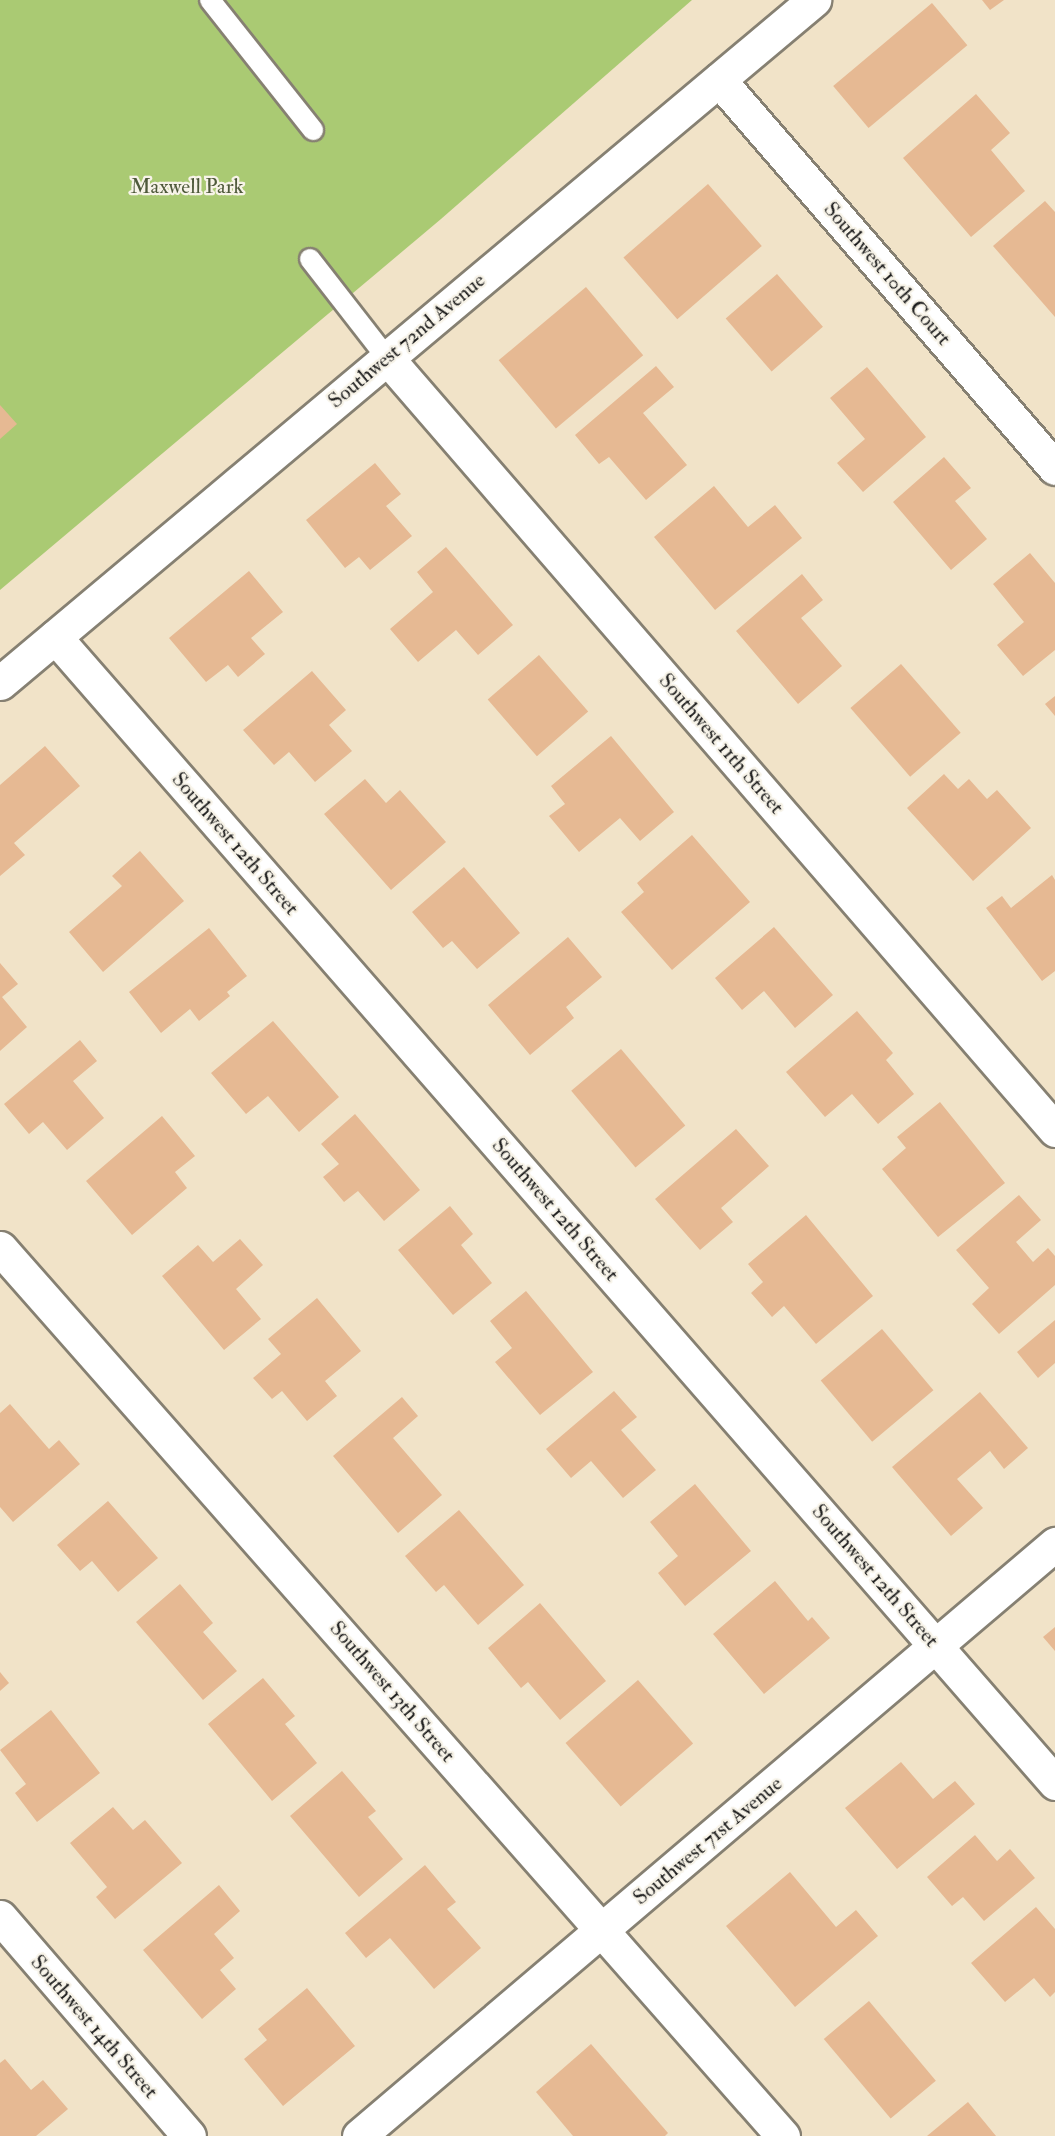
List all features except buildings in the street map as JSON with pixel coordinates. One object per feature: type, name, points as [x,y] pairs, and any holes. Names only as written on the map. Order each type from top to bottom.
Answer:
[{"type":"street","name":"Southwest 72nd Avenue","points":[[0,683],[814,0]]},
{"type":"street","name":"Southwest 10th Court","points":[[719,80],[1055,468]]},
{"type":"street","name":"Southwest 11th Street","points":[[387,358],[1055,1130]]},
{"type":"street","name":"Southwest 12th Street","points":[[55,637],[1055,1783]]},
{"type":"street","name":"Southwest 13th Street","points":[[0,1248],[783,2136]]},
{"type":"street","name":"Southwest 71st Avenue","points":[[359,2136],[1055,1545]]},
{"type":"street","name":"Southwest 14th Street","points":[[0,1917],[189,2136]]},
{"type":"lane","points":[[210,0],[313,130]]},
{"type":"lane","points":[[310,260],[387,358]]},
{"type":"green space","name":"Maxwell Park","points":[[0,0],[692,0],[441,219],[0,590]]}]
